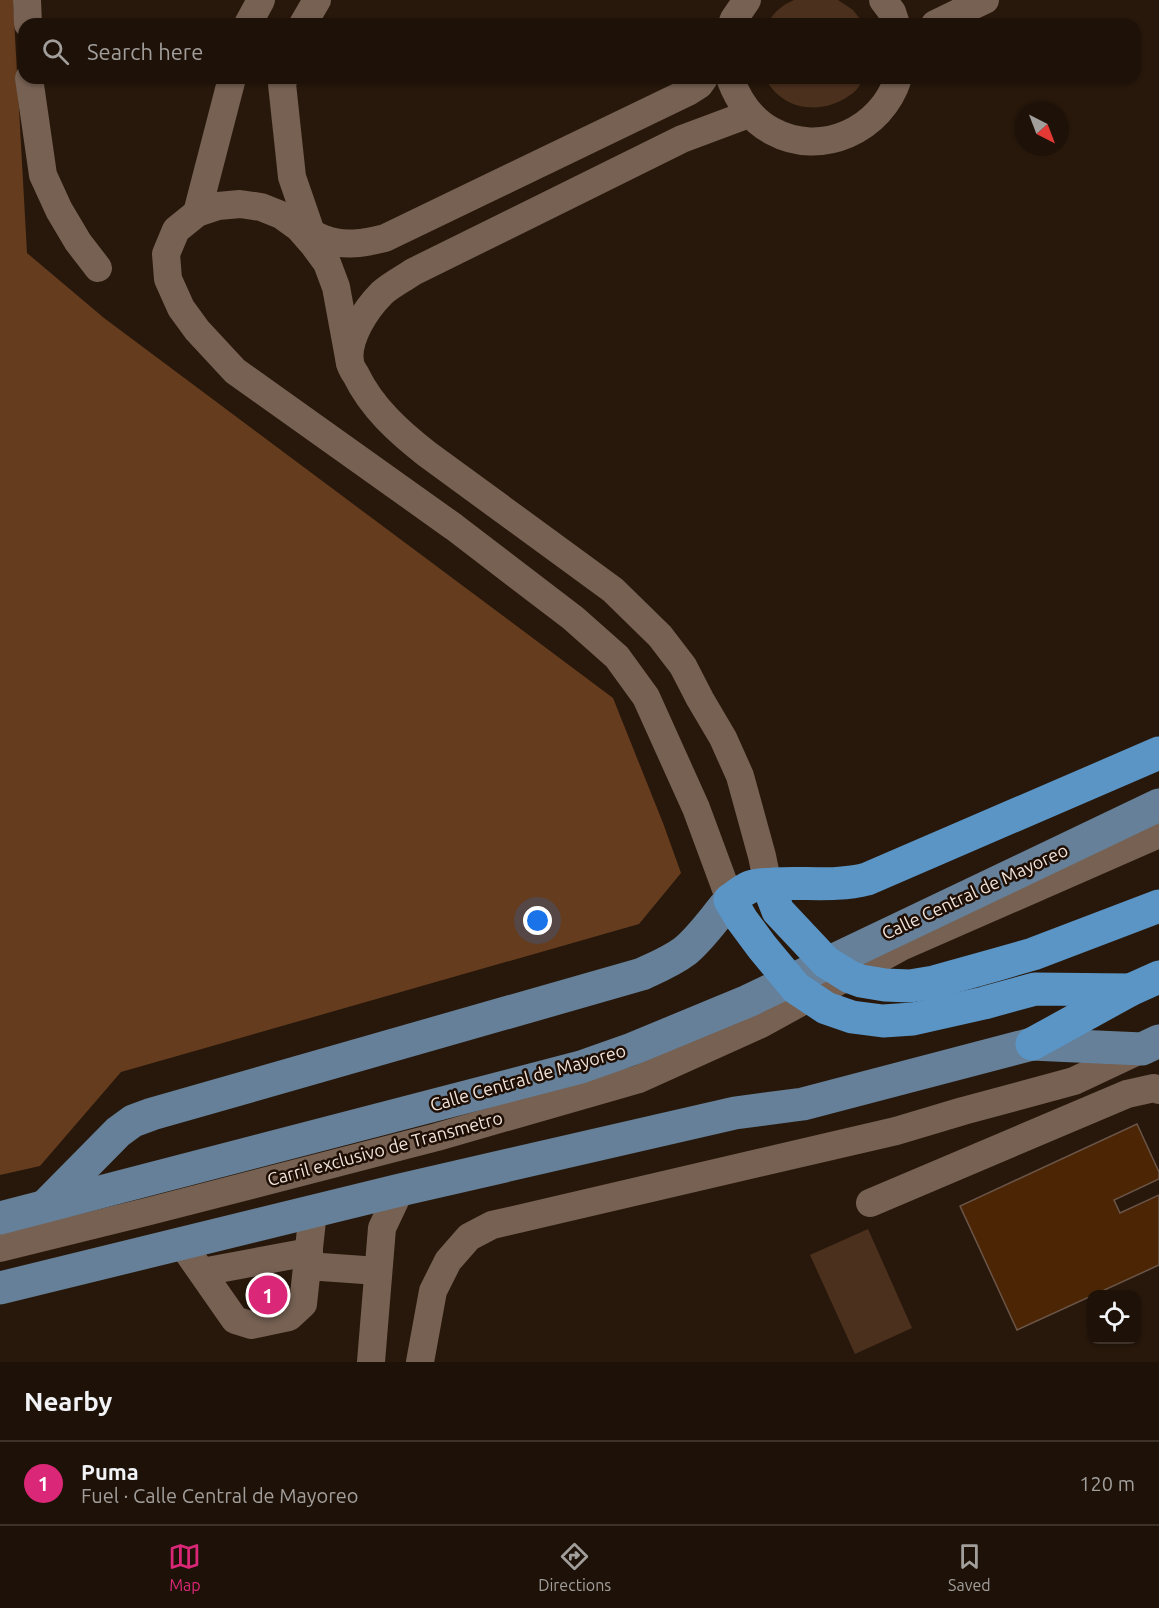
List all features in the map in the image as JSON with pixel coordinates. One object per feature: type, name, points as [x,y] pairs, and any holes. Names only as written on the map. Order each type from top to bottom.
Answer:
[{"type":"highway","points":[[773,898],[795,883],[836,884],[867,879],[1159,753]]},
{"type":"highway","points":[[1145,984],[1035,989],[984,1003],[913,1018],[883,1021],[852,1017],[826,1008],[801,991],[762,947],[730,900],[747,888],[758,884],[773,898],[825,962],[861,981],[910,986],[934,982],[1034,954],[1159,906]]},
{"type":"highway","points":[[1032,1044],[1145,984]]},
{"type":"main road","name":"Calle Central de Mayoreo","points":[[0,1218],[581,1067],[632,1049],[748,1001],[1159,804]]},
{"type":"main road","points":[[44,1206],[118,1132],[133,1121],[642,974],[667,963],[684,951],[730,900]]},
{"type":"main road","points":[[0,1288],[400,1190],[735,1113],[803,1104],[1032,1044],[1150,1045]]},
{"type":"street","points":[[27,0],[28,18]]},
{"type":"street","points":[[251,18],[261,0]]},
{"type":"street","points":[[306,18],[317,0]]},
{"type":"street","points":[[735,18],[747,0]]},
{"type":"street","points":[[883,0],[894,18]]},
{"type":"street","points":[[948,18],[985,0]]},
{"type":"street","points":[[30,84],[43,176],[78,242],[98,268]]},
{"type":"street","points":[[197,213],[230,84]]},
{"type":"street","points":[[282,84],[292,177],[305,230],[327,263],[336,287],[350,363],[362,388],[398,431],[613,590],[660,636],[683,666],[723,738],[740,776],[773,898]]},
{"type":"street","points":[[699,84],[688,92],[385,238],[366,243],[338,243],[324,240],[281,215],[261,207],[240,204],[218,206],[197,213],[177,230],[166,254],[168,279],[181,308],[196,330],[235,371],[454,527],[573,618],[617,657],[646,696],[696,808],[730,900]]},
{"type":"street","points":[[732,84],[736,94],[750,114],[772,131],[798,141],[827,141],[854,132],[877,116],[896,84]]},
{"type":"street","points":[[350,363],[351,340],[360,321],[383,292],[413,272],[682,139],[750,114]]},
{"type":"street","name":"Carril exclusivo de Transmetro","points":[[0,1248],[436,1137],[639,1079],[761,1024],[901,947],[1159,834]]},
{"type":"street","points":[[420,1362],[433,1291],[448,1261],[469,1237],[492,1225],[896,1131],[1074,1082],[1150,1045]]},
{"type":"street","points":[[870,1203],[1127,1094],[1154,1088],[1159,1090]]},
{"type":"street","points":[[370,1362],[382,1228],[400,1190]]},
{"type":"street","points":[[182,1244],[235,1320],[251,1325],[289,1317],[303,1304],[314,1211]]},
{"type":"street","points":[[201,1272],[308,1259],[378,1271]]},
{"type":"shaded area","points":[[0,0],[13,0],[27,253],[104,318],[613,698],[681,873],[639,924],[121,1072],[40,1166],[0,1175]]},
{"type":"shaded area","points":[[794,0],[838,0],[853,10],[859,18],[771,18]]},
{"type":"shaded area","points":[[769,84],[860,84],[855,91],[842,100],[817,107],[793,104]]},
{"type":"shaded area","points":[[868,1229],[912,1328],[855,1354],[810,1255]]},
{"type":"building","points":[[1137,1124],[1159,1172],[1159,1179],[1114,1200],[1120,1213],[1159,1195],[1159,1265],[1104,1290],[1087,1290],[1087,1298],[1017,1330],[960,1206]]},
{"type":"place","name":"Puma","points":[[268,1295]]}]
